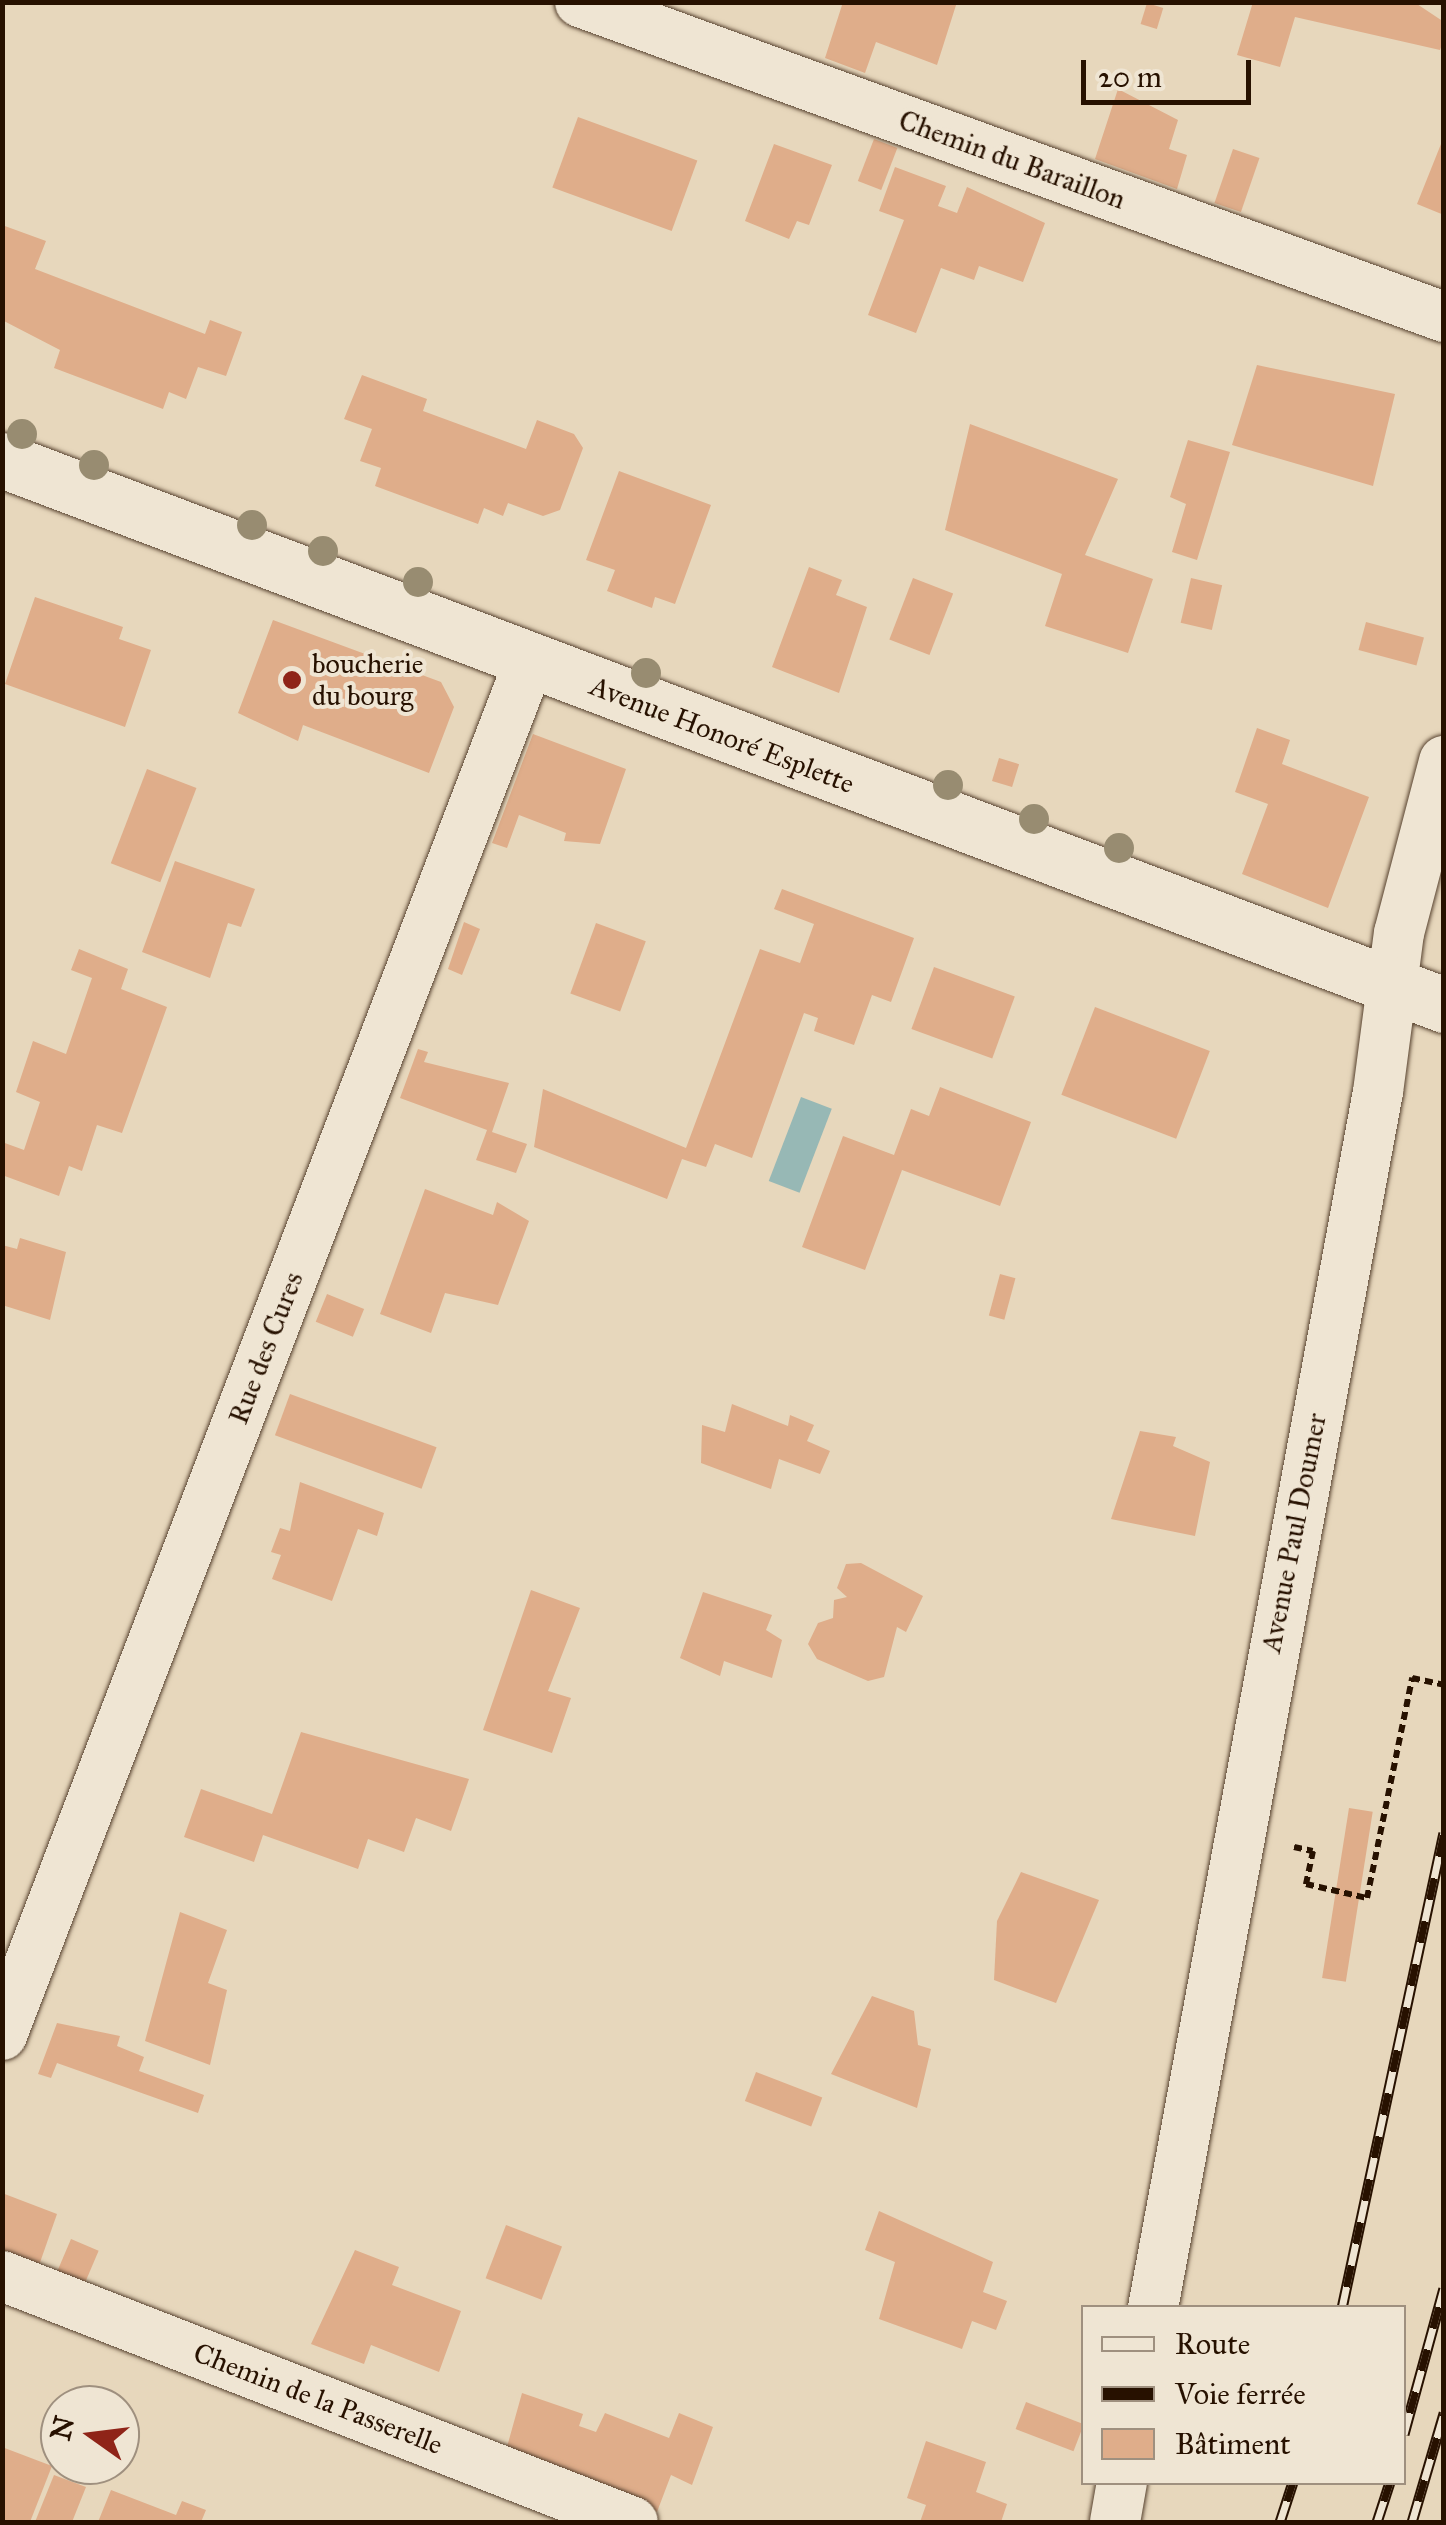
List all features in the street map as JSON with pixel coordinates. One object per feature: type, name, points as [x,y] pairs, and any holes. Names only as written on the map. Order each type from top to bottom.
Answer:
[{"type":"street","name":"Chemin du Baraillon","points":[[580,2],[1444,317]]},
{"type":"street","name":"Avenue Honoré Esplette","points":[[2,460],[1391,988],[1444,1004]]},
{"type":"street","name":"Rue des Cures","points":[[2,2035],[529,662]]},
{"type":"street","name":"Avenue Paul Doumer","points":[[1155,2305],[1391,988],[1444,760]]},
{"type":"street","name":"Chemin de la Passerelle","points":[[2,2276],[633,2522]]},
{"type":"street","points":[[1115,2522],[1121,2485]]},
{"type":"path","points":[[1283,1845],[1313,1851],[1306,1884],[1367,1898],[1412,1678],[1444,1685]]},
{"type":"water","points":[[801,1097],[832,1109],[800,1193],[769,1181]]},
{"type":"building","points":[[843,2],[957,2],[937,65],[876,42],[865,73],[825,58]]},
{"type":"building","points":[[1253,2],[1414,2],[1444,22],[1444,39],[1440,50],[1295,17],[1280,67],[1237,55]]},
{"type":"building","points":[[1147,3],[1163,8],[1157,29],[1141,24]]},
{"type":"building","points":[[1118,89],[1178,120],[1169,149],[1187,155],[1177,189],[1095,159]]},
{"type":"building","points":[[578,117],[697,160],[672,231],[552,187]]},
{"type":"building","points":[[874,139],[897,148],[881,190],[858,181]]},
{"type":"building","points":[[1444,139],[1444,215],[1417,204]]},
{"type":"building","points":[[774,144],[832,165],[809,225],[797,221],[789,239],[745,221]]},
{"type":"building","points":[[1233,149],[1259,158],[1241,212],[1214,203]]},
{"type":"building","points":[[895,167],[946,186],[938,206],[957,213],[967,187],[1045,223],[1023,282],[979,266],[974,280],[941,268],[916,333],[868,315],[904,220],[879,211]]},
{"type":"building","points":[[2,225],[46,241],[35,269],[205,334],[210,320],[242,332],[226,376],[198,367],[186,399],[169,392],[163,409],[54,368],[60,350],[2,320]]},
{"type":"building","points":[[1257,365],[1395,394],[1373,486],[1232,445]]},
{"type":"building","points":[[362,375],[427,399],[423,411],[526,449],[537,420],[574,434],[583,448],[560,510],[543,516],[508,503],[503,516],[484,508],[478,524],[375,486],[381,468],[360,461],[372,429],[344,419]]},
{"type":"building","points":[[970,424],[1118,479],[1085,555],[1153,579],[1128,653],[1045,626],[1062,574],[945,530]]},
{"type":"building","points":[[1188,440],[1230,452],[1197,560],[1172,552],[1186,504],[1170,497]]},
{"type":"building","points":[[619,471],[711,505],[675,604],[655,597],[652,608],[607,591],[615,570],[586,560]]},
{"type":"building","points":[[809,567],[842,580],[836,595],[867,607],[839,693],[772,667]]},
{"type":"building","points":[[913,578],[953,593],[929,655],[889,640]]},
{"type":"building","points":[[1191,578],[1222,585],[1212,630],[1181,623]]},
{"type":"building","points":[[35,597],[123,627],[119,639],[151,650],[125,727],[5,684]]},
{"type":"building","points":[[273,620],[441,682],[454,707],[429,773],[303,725],[298,741],[238,713]]},
{"type":"building","points":[[1366,622],[1424,638],[1416,666],[1358,650]]},
{"type":"building","points":[[1257,728],[1290,740],[1282,764],[1369,797],[1328,908],[1242,874],[1268,804],[1235,792]]},
{"type":"building","points":[[533,734],[626,769],[600,844],[564,841],[566,833],[519,815],[507,848],[492,843]]},
{"type":"building","points":[[999,758],[1019,764],[1012,787],[992,781]]},
{"type":"building","points":[[147,769],[196,788],[160,882],[111,863]]},
{"type":"building","points":[[175,861],[255,889],[241,927],[228,923],[210,978],[142,952]]},
{"type":"building","points":[[782,889],[914,938],[891,1002],[872,995],[854,1045],[814,1031],[818,1018],[804,1013],[752,1158],[715,1144],[706,1167],[682,1159],[667,1199],[534,1147],[543,1089],[686,1148],[760,949],[800,963],[814,924],[774,909]]},
{"type":"building","points":[[464,922],[480,929],[462,975],[448,969]]},
{"type":"building","points":[[596,923],[646,941],[620,1012],[570,993]]},
{"type":"building","points":[[79,949],[128,969],[121,989],[167,1007],[122,1133],[97,1125],[82,1171],[69,1166],[59,1196],[2,1175],[2,1142],[24,1150],[40,1102],[16,1092],[33,1041],[66,1054],[92,978],[71,970]]},
{"type":"building","points":[[934,967],[1015,996],[992,1058],[911,1029]]},
{"type":"building","points":[[1095,1007],[1210,1051],[1176,1139],[1061,1095]]},
{"type":"building","points":[[418,1049],[428,1052],[424,1062],[509,1083],[492,1132],[527,1144],[516,1173],[476,1160],[487,1130],[400,1098]]},
{"type":"building","points":[[940,1087],[1031,1122],[1000,1206],[902,1170],[865,1270],[802,1247],[843,1136],[894,1155],[911,1109],[929,1116]]},
{"type":"building","points":[[425,1189],[493,1215],[497,1202],[529,1221],[498,1305],[445,1293],[431,1333],[380,1314]]},
{"type":"building","points":[[20,1238],[66,1252],[50,1320],[2,1305],[2,1245],[17,1249]]},
{"type":"building","points":[[1000,1274],[1015,1278],[1004,1320],[989,1316]]},
{"type":"building","points":[[327,1294],[364,1309],[353,1337],[316,1322]]},
{"type":"building","points":[[290,1394],[437,1447],[422,1489],[275,1435]]},
{"type":"building","points":[[732,1404],[788,1426],[790,1415],[814,1425],[807,1441],[830,1451],[820,1474],[779,1459],[771,1489],[701,1463],[702,1425],[725,1432]]},
{"type":"building","points":[[1140,1431],[1176,1437],[1173,1446],[1210,1462],[1195,1536],[1111,1519]]},
{"type":"building","points":[[300,1482],[384,1513],[377,1536],[358,1529],[332,1601],[272,1579],[281,1555],[271,1552],[280,1528],[290,1531]]},
{"type":"building","points":[[861,1563],[923,1596],[906,1632],[897,1627],[884,1677],[868,1681],[817,1659],[808,1644],[818,1623],[833,1618],[834,1600],[847,1597],[837,1588],[846,1564]]},
{"type":"building","points":[[531,1590],[580,1608],[548,1691],[571,1698],[552,1753],[483,1730]]},
{"type":"building","points":[[703,1592],[772,1615],[766,1630],[782,1640],[772,1678],[724,1661],[720,1676],[680,1658]]},
{"type":"building","points":[[301,1732],[469,1779],[451,1831],[416,1818],[404,1852],[368,1839],[358,1869],[263,1835],[254,1862],[184,1837],[201,1789],[272,1814]]},
{"type":"building","points":[[1349,1808],[1373,1812],[1346,1982],[1322,1978]]},
{"type":"building","points":[[1021,1872],[1099,1900],[1056,2003],[994,1980],[997,1921]]},
{"type":"building","points":[[180,1912],[227,1930],[208,1983],[227,1990],[210,2065],[145,2041]]},
{"type":"building","points":[[872,1996],[914,2011],[918,2045],[931,2049],[917,2108],[831,2074]]},
{"type":"building","points":[[57,2023],[120,2036],[117,2046],[144,2057],[139,2071],[204,2095],[198,2113],[57,2063],[51,2078],[38,2074]]},
{"type":"building","points":[[756,2072],[822,2097],[811,2126],[745,2101]]},
{"type":"building","points":[[2,2193],[57,2214],[37,2271],[2,2258]]},
{"type":"building","points":[[879,2211],[993,2262],[983,2292],[1007,2301],[996,2330],[972,2321],[962,2349],[879,2319],[895,2262],[865,2250]]},
{"type":"building","points":[[506,2225],[562,2247],[542,2300],[486,2278]]},
{"type":"building","points":[[71,2239],[99,2251],[82,2290],[54,2279]]},
{"type":"building","points":[[355,2250],[399,2267],[392,2285],[461,2311],[439,2372],[371,2345],[364,2364],[311,2344]]},
{"type":"building","points":[[522,2393],[583,2414],[579,2426],[596,2432],[605,2413],[669,2438],[679,2413],[713,2427],[692,2485],[671,2475],[657,2512],[505,2454]]},
{"type":"building","points":[[1026,2402],[1081,2423],[1073,2451],[1016,2429]]},
{"type":"building","points":[[926,2441],[986,2462],[976,2492],[1007,2504],[1001,2522],[920,2522],[926,2505],[907,2498]]},
{"type":"building","points":[[2,2447],[40,2461],[40,2485],[45,2485],[30,2522],[2,2522]]},
{"type":"building","points":[[50,2485],[86,2487],[72,2522],[35,2522]]},
{"type":"building","points":[[111,2490],[176,2515],[182,2501],[206,2510],[201,2522],[98,2522]]},
{"type":"railway","points":[[1343,2305],[1444,1833]]},
{"type":"railway","points":[[1406,2427],[1444,2288]]},
{"type":"railway","points":[[1412,2522],[1444,2413]]},
{"type":"railway","points":[[1280,2522],[1292,2485]]},
{"type":"railway","points":[[1377,2522],[1389,2485]]},
{"type":"place","name":"boucherie du bourg","points":[[292,680]]}]
